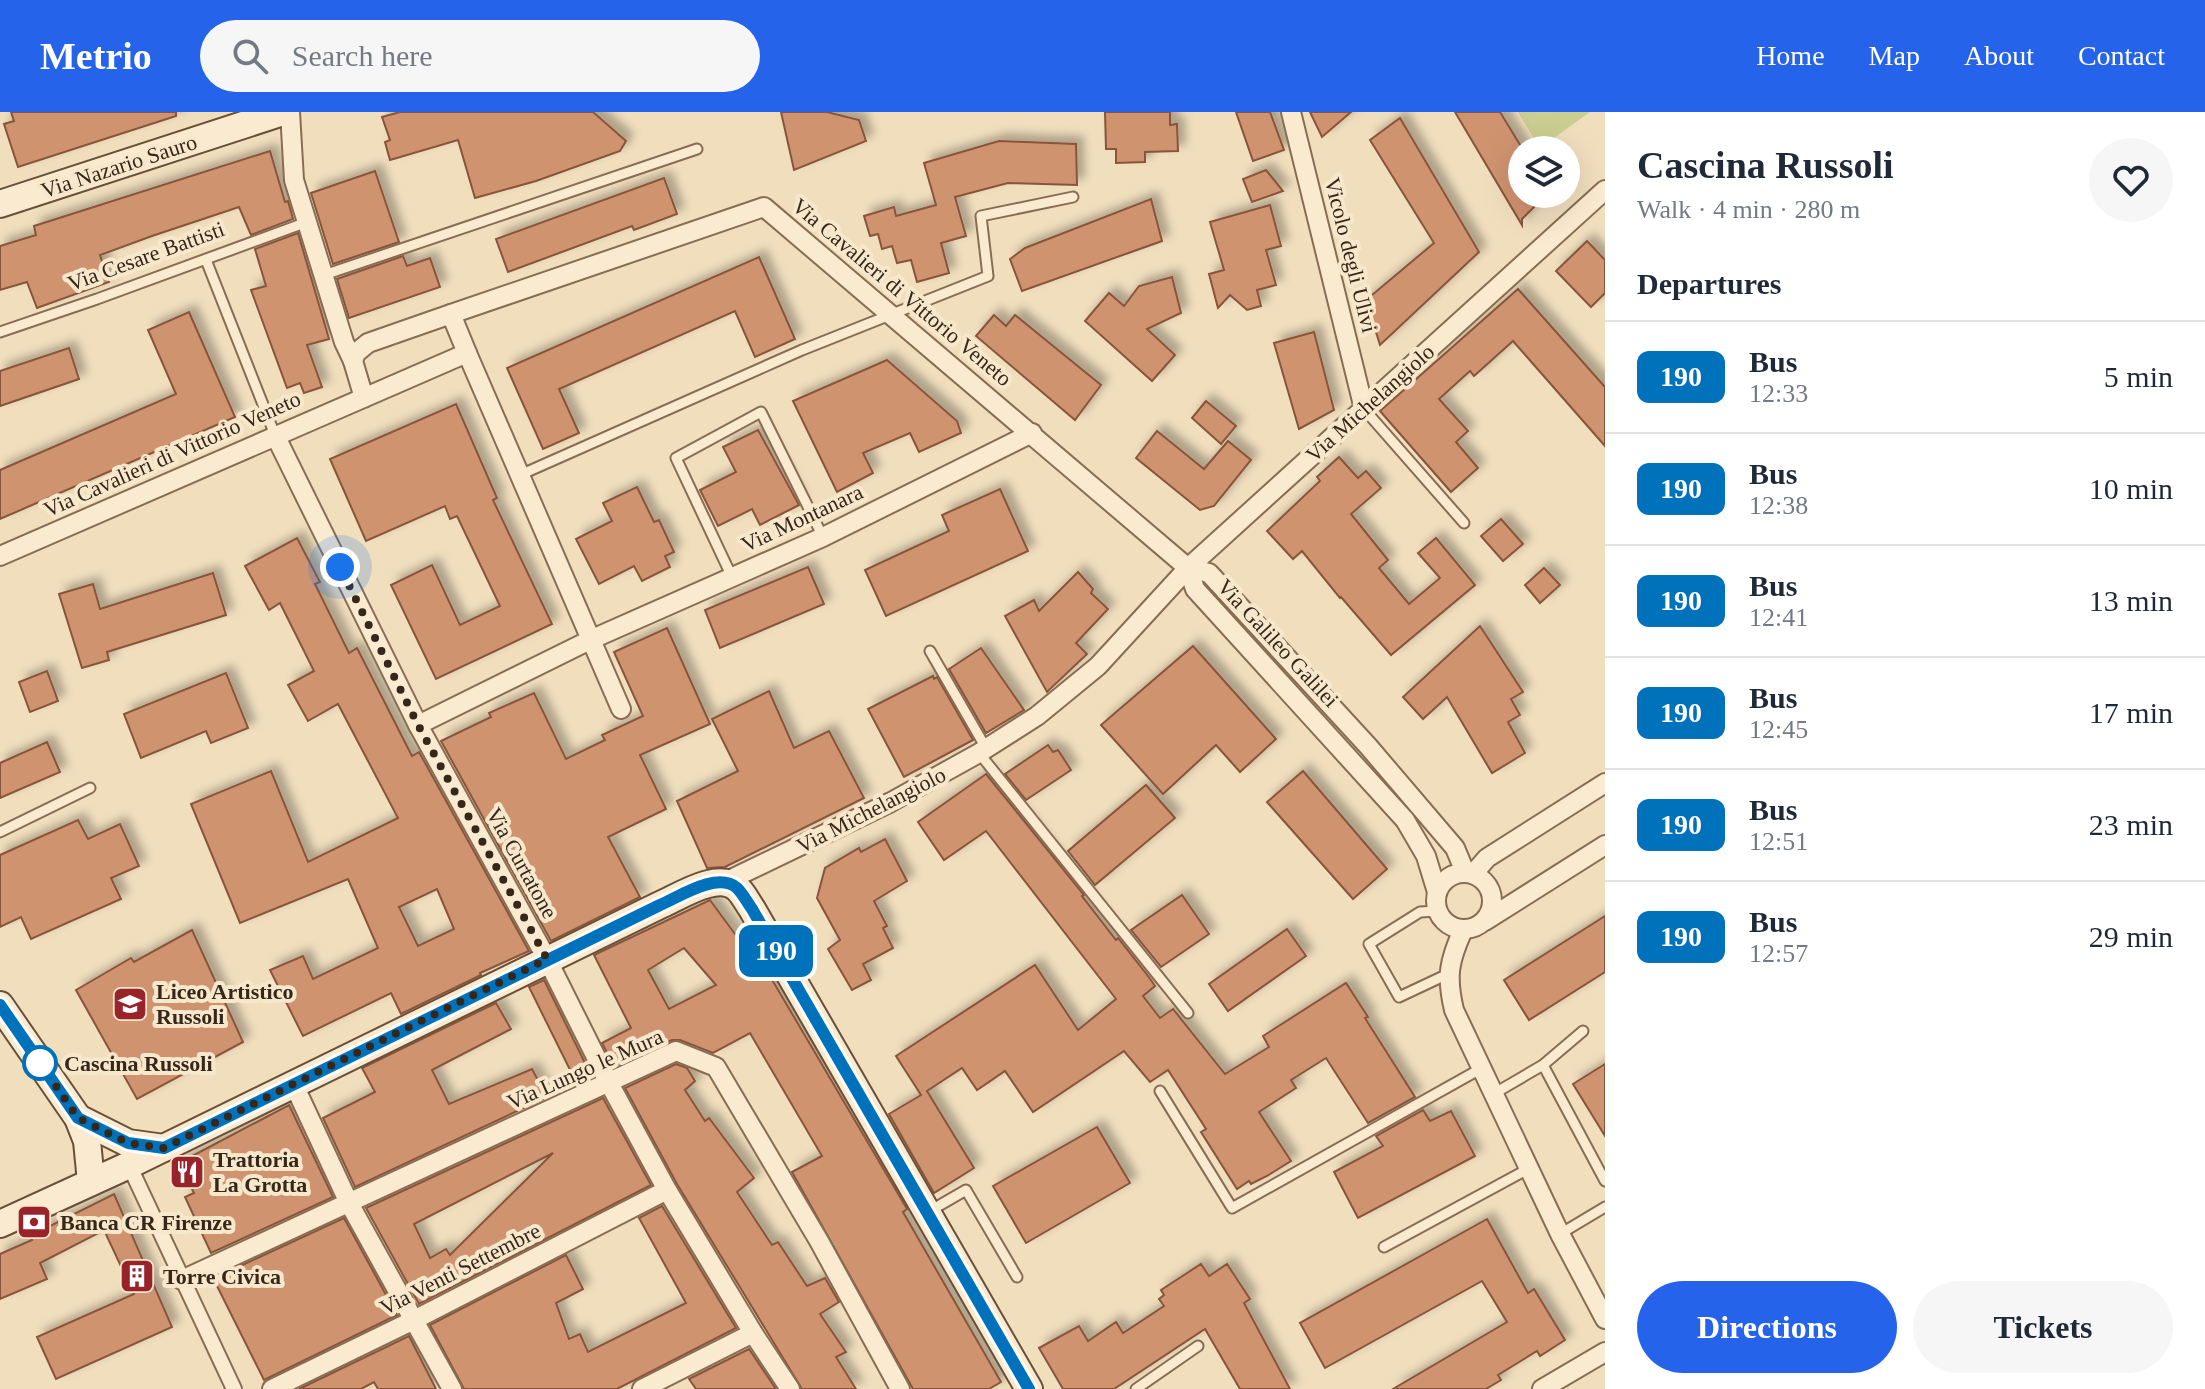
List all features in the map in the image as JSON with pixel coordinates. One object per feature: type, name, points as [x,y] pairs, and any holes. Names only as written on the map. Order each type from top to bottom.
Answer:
[{"type":"main road","name":"Via Nazario Sauro","points":[[0,204],[283,112]]},
{"type":"main road","name":"Via Michelangiolo","points":[[0,1224],[129,1165],[547,959],[685,894],[725,882]]},
{"type":"main road","points":[[725,882],[738,889],[752,909],[1029,1389]]},
{"type":"main road","points":[[0,1005],[78,1118],[87,1141],[91,1182]]},
{"type":"main road","points":[[78,1118],[128,1143],[164,1148]]},
{"type":"street","points":[[290,112],[294,180],[364,398]]},
{"type":"street","name":"Vicolo degli Ulivi","points":[[1291,112],[1364,409]]},
{"type":"street","name":"Via Michelangiolo","points":[[725,882],[891,802],[1037,716],[1098,666],[1188,568],[1605,190]]},
{"type":"street","name":"Via Cavalieri di Vittorio Veneto","points":[[353,361],[356,353],[368,343],[764,207],[1188,568]]},
{"type":"street","points":[[451,314],[621,709]]},
{"type":"street","name":"Via Cavalieri di Vittorio Veneto","points":[[0,556],[467,353]]},
{"type":"street","name":"Via Montanara","points":[[418,725],[590,640],[823,537],[1032,433]]},
{"type":"street","name":"Via Curtatone","points":[[275,435],[418,725],[547,959],[609,1083],[667,1190],[790,1389]]},
{"type":"street","name":"Via Galileo Galilei","points":[[1188,568],[1209,573],[1368,746],[1455,848],[1469,873],[1486,884],[1491,891],[1491,908],[1483,923]]},
{"type":"street","name":"Via Galileo Galilei","points":[[1188,568],[1195,589],[1405,820],[1426,856],[1437,902]]},
{"type":"street","points":[[1605,783],[1487,858],[1469,873],[1447,878],[1437,902],[1447,924],[1463,930],[1483,923],[1605,845]]},
{"type":"street","points":[[1463,930],[1452,954],[1448,974],[1454,1010],[1560,1234],[1605,1319]]},
{"type":"street","name":"Via Lungo le Mura","points":[[182,1280],[676,1051],[716,1067],[819,1241],[900,1389]]},
{"type":"street","points":[[294,1085],[349,1203],[452,1389]]},
{"type":"street","points":[[129,1165],[234,1389]]},
{"type":"street","name":"Via Venti Settembre","points":[[272,1389],[667,1190]]},
{"type":"street","points":[[642,1389],[753,1333]]},
{"type":"street","points":[[1542,1389],[1605,1352]]},
{"type":"lane","points":[[324,275],[697,149]]},
{"type":"lane","points":[[520,475],[802,350],[988,276],[981,216],[1073,197]]},
{"type":"lane","name":"Via Cesare Battisti","points":[[0,332],[307,222]]},
{"type":"lane","points":[[206,260],[275,435]]},
{"type":"lane","points":[[1364,409],[1464,523]]},
{"type":"lane","points":[[732,577],[676,458],[761,412],[823,537]]},
{"type":"lane","points":[[930,651],[982,751],[1188,1013]]},
{"type":"lane","points":[[0,832],[90,788]]},
{"type":"lane","points":[[1437,902],[1369,944],[1399,997],[1448,974]]},
{"type":"lane","points":[[1495,1093],[1543,1065],[1583,1031]]},
{"type":"lane","points":[[1543,1065],[1605,1181]]},
{"type":"lane","points":[[1160,1091],[1232,1208],[1482,1068]]},
{"type":"lane","points":[[1384,1247],[1530,1168]]},
{"type":"lane","points":[[928,1212],[966,1190],[1017,1277]]},
{"type":"lane","points":[[1560,1234],[1605,1207]]},
{"type":"lane","points":[[1136,1389],[1198,1346]]},
{"type":"green space","points":[[1518,112],[1590,112],[1557,136],[1533,136]]},
{"type":"building","points":[[11,112],[176,112],[176,116],[18,167],[4,124],[14,121]]},
{"type":"building","points":[[400,112],[593,112],[626,141],[620,151],[536,181],[475,198],[458,140],[390,160],[385,142],[390,140],[382,117]]},
{"type":"building","points":[[781,112],[827,112],[859,120],[866,141],[794,170]]},
{"type":"building","points":[[1105,112],[1170,112],[1170,125],[1177,124],[1178,151],[1145,152],[1145,162],[1116,163],[1116,149],[1106,149]]},
{"type":"building","points":[[1236,112],[1270,112],[1284,150],[1253,161]]},
{"type":"building","points":[[1310,112],[1351,112],[1322,137]]},
{"type":"building","points":[[1455,112],[1500,112],[1515,136],[1508,136],[1508,201]]},
{"type":"building","points":[[1400,118],[1479,252],[1380,345],[1366,300],[1434,243],[1370,140]]},
{"type":"building","points":[[999,141],[1076,144],[1077,185],[1008,183],[955,197],[966,236],[941,243],[949,273],[917,282],[911,260],[897,263],[892,246],[882,249],[878,234],[870,236],[864,216],[894,207],[896,216],[936,205],[924,163]]},
{"type":"building","points":[[270,151],[293,219],[251,235],[239,207],[152,236],[100,255],[109,282],[37,308],[27,282],[0,290],[0,246],[36,235],[34,226]]},
{"type":"building","points":[[1266,170],[1283,191],[1252,202],[1243,179]]},
{"type":"building","points":[[375,171],[399,242],[333,264],[311,193]]},
{"type":"building","points":[[664,178],[677,214],[634,230],[632,226],[508,272],[496,239]]},
{"type":"building","points":[[1151,199],[1162,241],[1022,291],[1010,259],[1025,248]]},
{"type":"building","points":[[1270,205],[1281,246],[1266,250],[1276,285],[1257,290],[1261,306],[1247,310],[1230,295],[1218,308],[1209,274],[1224,270],[1210,222]]},
{"type":"building","points":[[1512,208],[1533,208],[1522,219],[1522,225]]},
{"type":"building","points":[[298,233],[329,339],[307,345],[322,387],[304,393],[300,383],[287,388],[251,290],[266,286],[255,249]]},
{"type":"building","points":[[1587,241],[1605,260],[1605,293],[1591,307],[1556,271]]},
{"type":"building","points":[[403,256],[407,266],[430,258],[440,287],[349,318],[337,279]]},
{"type":"building","points":[[759,257],[795,339],[755,357],[735,311],[559,389],[579,433],[543,449],[507,368]]},
{"type":"building","points":[[1172,277],[1181,313],[1147,329],[1175,355],[1152,381],[1085,321],[1109,293],[1124,306],[1139,286]]},
{"type":"building","points":[[1518,289],[1605,387],[1605,446],[1513,341],[1474,376],[1470,371],[1439,399],[1468,431],[1456,442],[1478,468],[1451,492],[1380,411]]},
{"type":"building","points":[[189,312],[235,417],[0,519],[0,470],[176,394],[148,330]]},
{"type":"building","points":[[994,315],[1006,326],[1015,315],[1101,385],[1075,420],[976,336]]},
{"type":"building","points":[[1314,332],[1334,410],[1299,429],[1274,343]]},
{"type":"building","points":[[69,348],[79,379],[0,406],[0,371]]},
{"type":"building","points":[[887,360],[957,421],[961,433],[919,452],[910,433],[863,453],[873,473],[837,492],[793,401]]},
{"type":"building","points":[[1206,401],[1236,426],[1221,444],[1192,418]]},
{"type":"building","points":[[456,404],[497,498],[493,500],[552,624],[436,679],[391,585],[432,565],[460,625],[500,606],[457,516],[450,519],[445,506],[366,541],[330,459]]},
{"type":"building","points":[[758,430],[799,505],[760,525],[752,509],[718,526],[700,490],[736,472],[723,447]]},
{"type":"building","points":[[1157,431],[1204,469],[1228,441],[1251,460],[1214,506],[1200,510],[1136,458]]},
{"type":"building","points":[[1339,457],[1358,478],[1366,471],[1381,488],[1351,514],[1388,560],[1379,568],[1409,604],[1440,578],[1418,553],[1436,538],[1475,585],[1391,655],[1302,551],[1293,559],[1267,531],[1320,481],[1317,477]]},
{"type":"building","points":[[637,487],[654,522],[659,520],[674,552],[665,556],[670,567],[642,581],[634,566],[599,584],[576,539],[612,521],[603,503]]},
{"type":"building","points":[[1000,489],[1028,551],[886,616],[865,570],[949,531],[942,515]]},
{"type":"building","points":[[1501,519],[1523,544],[1503,561],[1481,536]]},
{"type":"building","points":[[297,538],[320,582],[315,584],[349,653],[357,648],[412,756],[419,752],[529,951],[401,1014],[391,993],[303,1036],[270,970],[303,956],[313,979],[378,948],[348,879],[240,923],[191,804],[271,771],[308,862],[398,818],[338,704],[308,721],[288,685],[314,671],[280,603],[269,610],[245,566]],"holes":[[[437,889],[454,929],[418,946],[399,907]]]},
{"type":"building","points":[[808,567],[824,604],[720,648],[705,610]]},
{"type":"building","points":[[1544,568],[1560,585],[1540,603],[1525,585]]},
{"type":"building","points":[[1078,572],[1093,589],[1091,593],[1108,609],[1076,643],[1087,654],[1047,692],[1005,616],[1034,600],[1039,611]]},
{"type":"building","points":[[213,573],[226,615],[107,652],[109,660],[82,668],[59,594],[93,584],[100,609]]},
{"type":"building","points":[[1480,626],[1523,692],[1511,699],[1520,715],[1508,722],[1525,753],[1492,773],[1447,697],[1423,719],[1403,697]]},
{"type":"building","points":[[667,628],[710,724],[640,755],[666,809],[608,837],[640,897],[551,941],[441,741],[491,717],[489,713],[534,693],[566,759],[605,740],[602,735],[643,716],[614,652]]},
{"type":"building","points":[[1193,646],[1276,739],[1240,772],[1216,745],[1163,794],[1101,725]]},
{"type":"building","points":[[981,648],[1024,710],[986,733],[949,669]]},
{"type":"building","points":[[47,671],[58,701],[30,712],[19,682]]},
{"type":"building","points":[[226,673],[248,728],[211,743],[206,731],[141,758],[124,714]]},
{"type":"building","points":[[933,676],[934,679],[937,677],[973,740],[904,777],[868,709]]},
{"type":"building","points":[[769,691],[794,748],[829,731],[864,798],[725,867],[707,868],[677,801],[738,771],[712,719]]},
{"type":"building","points":[[47,742],[60,772],[0,798],[0,763]]},
{"type":"building","points":[[1048,745],[1053,752],[1058,750],[1071,770],[1026,800],[1005,774]]},
{"type":"building","points":[[1303,771],[1387,869],[1353,899],[1267,802]]},
{"type":"building","points":[[986,774],[1084,895],[1116,940],[1118,938],[1148,976],[1155,986],[1143,996],[1160,1018],[1173,1009],[1225,1074],[1269,1047],[1263,1036],[1346,983],[1415,1097],[1368,1123],[1326,1058],[1291,1080],[1296,1088],[1259,1112],[1291,1161],[1237,1189],[1201,1132],[1206,1129],[1168,1070],[1150,1082],[1124,1051],[1033,1112],[1005,1071],[977,1090],[962,1068],[927,1091],[974,1168],[934,1193],[889,1114],[921,1095],[896,1056],[1035,965],[1078,1030],[1116,999],[986,831],[944,860],[918,822]]},
{"type":"building","points":[[1146,785],[1175,818],[1095,885],[1068,851]]},
{"type":"building","points":[[78,820],[88,839],[120,824],[139,866],[111,878],[121,899],[31,939],[21,917],[0,927],[0,855]]},
{"type":"building","points":[[885,839],[907,881],[874,901],[887,926],[883,928],[893,948],[863,964],[871,980],[852,990],[828,949],[840,940],[817,898],[825,868],[859,848],[861,852]]},
{"type":"building","points":[[1182,895],[1209,934],[1161,967],[1131,930]]},
{"type":"building","points":[[710,900],[760,968],[764,966],[907,1209],[903,1212],[1001,1382],[989,1389],[913,1389],[792,1172],[822,1156],[750,1033],[713,1053],[680,1040],[672,1040],[614,1066],[602,1043],[631,1028],[594,955]],"holes":[[[684,948],[716,985],[669,1009],[648,970]]]},
{"type":"building","points":[[1605,916],[1605,972],[1529,1020],[1504,980]]},
{"type":"building","points":[[1287,929],[1306,956],[1228,1011],[1209,984]]},
{"type":"building","points":[[192,930],[243,1042],[137,1099],[76,990],[131,958],[134,962]]},
{"type":"building","points":[[544,980],[592,1077],[577,1084],[529,987]]},
{"type":"building","points":[[496,1003],[511,1029],[432,1070],[449,1104],[532,1069],[547,1097],[355,1187],[323,1118],[375,1092],[362,1068]]},
{"type":"building","points":[[676,1064],[687,1068],[695,1081],[685,1090],[705,1121],[709,1118],[754,1178],[737,1192],[772,1245],[778,1242],[807,1286],[825,1278],[839,1302],[820,1314],[846,1352],[836,1357],[856,1389],[802,1389],[677,1184],[625,1088]]},
{"type":"building","points":[[1605,1064],[1605,1136],[1573,1084]]},
{"type":"building","points":[[603,1098],[651,1185],[419,1304],[366,1208]],"holes":[[[553,1153],[450,1255],[446,1249],[430,1258],[414,1224]]]},
{"type":"building","points":[[289,1105],[333,1197],[211,1253],[185,1197],[194,1193],[179,1163]]},
{"type":"building","points":[[1423,1110],[1430,1121],[1451,1111],[1475,1156],[1358,1218],[1334,1172],[1383,1146],[1376,1136]]},
{"type":"building","points":[[1097,1127],[1130,1183],[1026,1243],[993,1186]]},
{"type":"building","points":[[114,1194],[172,1327],[56,1379],[37,1337],[134,1294],[104,1230],[40,1263],[47,1279],[0,1299],[0,1254],[32,1240],[30,1236]]},
{"type":"building","points":[[662,1206],[736,1328],[617,1389],[464,1389],[430,1325],[566,1255],[583,1289],[556,1303],[569,1339],[580,1334],[588,1352],[686,1303],[639,1218]]},
{"type":"building","points":[[344,1218],[397,1315],[264,1380],[215,1282],[223,1278],[221,1275]]},
{"type":"building","points":[[1487,1219],[1528,1293],[1534,1289],[1565,1340],[1540,1356],[1537,1351],[1498,1375],[1501,1380],[1486,1389],[1393,1389],[1507,1322],[1482,1281],[1325,1368],[1300,1323]]},
{"type":"building","points":[[1201,1264],[1209,1276],[1227,1264],[1250,1299],[1244,1303],[1290,1389],[1240,1389],[1205,1329],[1114,1389],[1063,1389],[1039,1348],[1079,1326],[1088,1341],[1116,1322],[1123,1333],[1164,1306],[1159,1299],[1164,1295],[1161,1290]]},
{"type":"building","points":[[409,1336],[436,1389],[378,1389],[374,1382],[361,1389],[299,1389]]},
{"type":"building","points":[[749,1349],[776,1389],[696,1389],[689,1379]]},
{"type":"bus line","name":"190","points":[[0,1005],[78,1118],[128,1143],[164,1148],[660,905],[697,889],[725,882],[738,889],[752,909],[1029,1389]]},
{"type":"place","name":"Liceo Artistico Russoli","points":[[130,1004]]},
{"type":"place","name":"Cascina Russoli","points":[[40,1063]]},
{"type":"place","name":"Trattoria La Grotta","points":[[187,1172]]},
{"type":"place","name":"Banca CR Firenze","points":[[34,1222]]},
{"type":"place","name":"Torre Civica","points":[[137,1276]]},
{"type":"route","points":[[40,1063],[78,1118],[128,1143],[164,1148],[547,959],[418,725],[340,567]]}]
